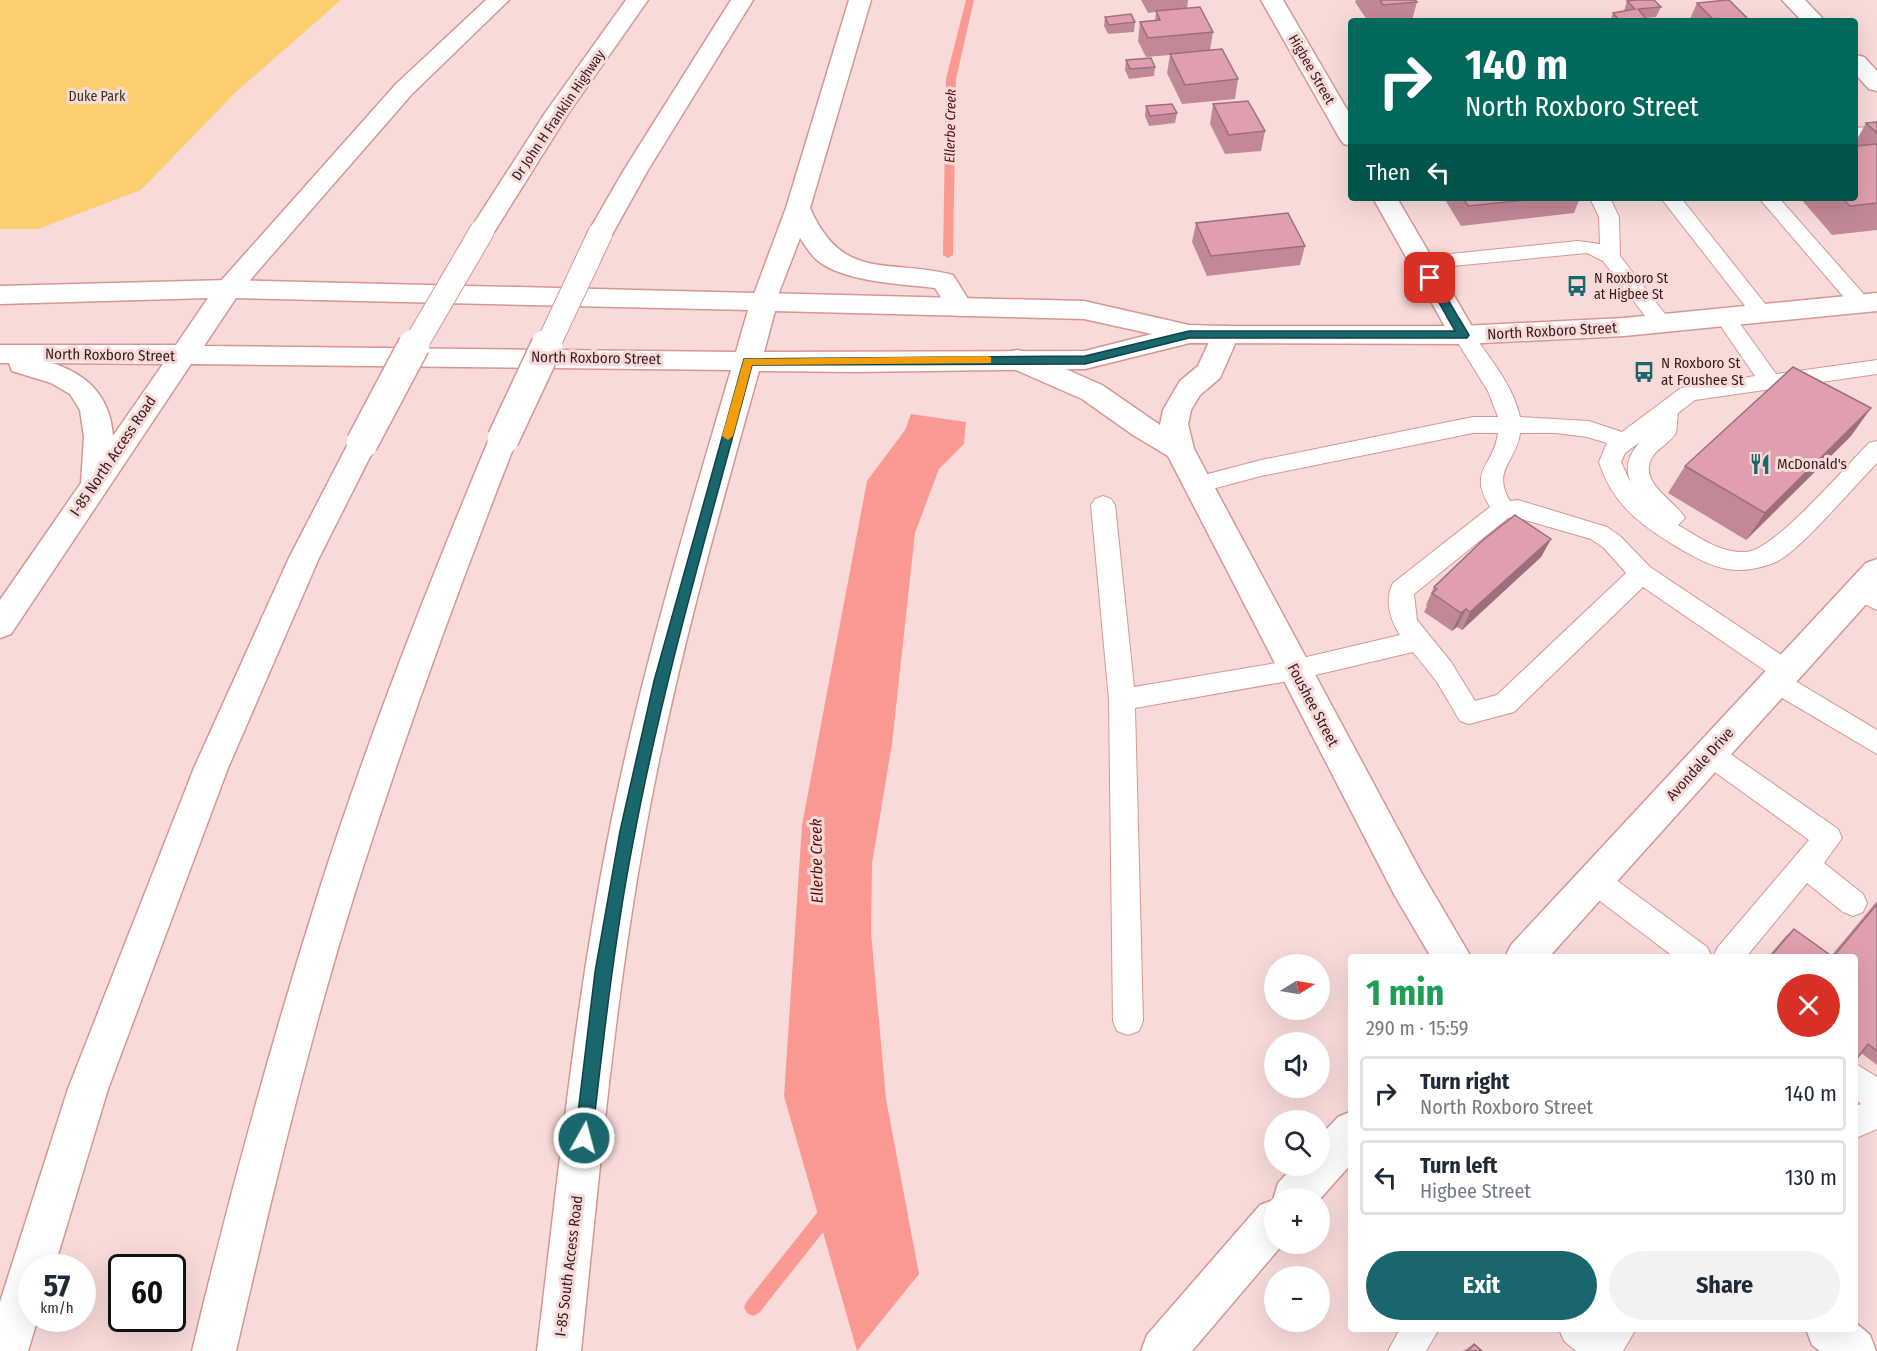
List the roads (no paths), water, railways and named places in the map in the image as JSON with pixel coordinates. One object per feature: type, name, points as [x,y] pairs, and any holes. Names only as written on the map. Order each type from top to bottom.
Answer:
[{"type":"main road","name":"I-85 North Access Road","points":[[0,625],[228,289],[404,89],[498,0]]},
{"type":"main road","name":"Dr John H Franklin Highway","points":[[37,1254],[88,1089],[211,768],[304,558],[423,329],[557,113],[637,0]]},
{"type":"main road","points":[[214,1351],[302,1004],[392,722],[448,570],[503,439],[600,234],[636,170],[742,0]]},
{"type":"main road","name":"I-85 South Access Road","points":[[559,1351],[603,972],[628,831],[661,681],[764,302],[798,208],[860,0]]},
{"type":"main road","name":"Higbee Street","points":[[1272,0],[1348,132]]},
{"type":"main road","points":[[1793,0],[1811,18]]},
{"type":"main road","points":[[1858,64],[1877,84]]},
{"type":"main road","points":[[1387,201],[1463,335]]},
{"type":"main road","points":[[798,208],[808,231],[829,256],[839,262],[891,275],[944,281],[960,307]]},
{"type":"main road","name":"North Roxboro Street","points":[[0,295],[228,289],[1084,310],[1189,334],[1225,335],[1463,335],[1726,319],[1869,303]]},
{"type":"main road","name":"North Roxboro Street","points":[[0,355],[467,356],[748,362],[1085,360],[1189,334]]},
{"type":"main road","name":"Foushee Street","points":[[1225,335],[1210,371],[1190,388],[1177,410],[1174,423],[1179,449],[1408,884],[1450,954]]},
{"type":"main road","points":[[0,355],[69,380],[85,395],[97,414],[100,436],[93,486]]},
{"type":"main road","points":[[1017,359],[1092,392],[1143,428],[1179,449]]},
{"type":"main road","name":"Avondale Drive","points":[[1527,954],[1781,676],[1871,587]]},
{"type":"main road","points":[[1302,1188],[1348,1136]]},
{"type":"main road","points":[[1163,1351],[1264,1233]]},
{"type":"main road","name":"Dr John H Franklin Highway","points":[[6,1351],[18,1313]]},
{"type":"main road","points":[[1832,1332],[1854,1351]]},
{"type":"lane","points":[[1858,133],[1877,131]]},
{"type":"lane","points":[[1601,201],[1609,217],[1610,257]]},
{"type":"lane","points":[[1673,201],[1763,315]]},
{"type":"lane","points":[[1772,201],[1869,303]]},
{"type":"lane","points":[[1421,263],[1590,247],[1610,257],[1662,324]]},
{"type":"lane","points":[[1726,319],[1770,381]]},
{"type":"lane","points":[[1463,335],[1501,398],[1510,425],[1508,437],[1490,475],[1492,491],[1504,510]]},
{"type":"lane","points":[[1870,456],[1787,541],[1769,555],[1748,561],[1727,560],[1703,551],[1658,524],[1634,505],[1617,483],[1610,462],[1615,449],[1689,393],[1877,367]]},
{"type":"lane","points":[[1667,410],[1665,433],[1641,454],[1638,470],[1642,485],[1655,503],[1673,519],[1707,538],[1726,544],[1745,545],[1762,540],[1826,476],[1870,456]]},
{"type":"lane","points":[[1197,485],[1261,468],[1473,425],[1556,425],[1589,429],[1625,441]]},
{"type":"lane","points":[[1103,505],[1122,700],[1128,1021]]},
{"type":"lane","points":[[1641,574],[1505,704],[1469,713],[1441,667],[1417,641],[1401,612],[1399,600],[1402,590],[1492,516],[1504,510],[1518,509],[1599,533],[1612,542],[1641,574],[1877,743]]},
{"type":"lane","points":[[1122,700],[1294,670],[1417,641]]},
{"type":"lane","points":[[1710,754],[1828,838],[1730,954]]},
{"type":"lane","points":[[1804,864],[1853,903]]},
{"type":"lane","points":[[1594,880],[1693,954]]},
{"type":"lane","points":[[1858,1081],[1877,1097]]},
{"type":"lane","points":[[1858,1121],[1877,1113]]},
{"type":"lane","points":[[1405,1351],[1420,1332]]},
{"type":"lane","points":[[1580,1332],[1602,1350],[1617,1332]]},
{"type":"water","points":[[911,414],[966,422],[964,444],[939,469],[915,533],[892,744],[872,864],[871,932],[886,1099],[919,1274],[857,1351],[784,1096],[802,825],[867,481],[905,430]]},
{"type":"waterway","name":"Ellerbe Creek","points":[[948,255],[951,79],[970,0]]},
{"type":"waterway","points":[[753,1307],[830,1210]]},
{"type":"place","name":"N Roxboro St at Higbee St","points":[[1577,286]]},
{"type":"place","name":"N Roxboro St at Foushee St","points":[[1644,372]]},
{"type":"place","name":"McDonald's","points":[[1760,464]]},
{"type":"park label","name":"Duke Park","points":[[97,96]]}]
